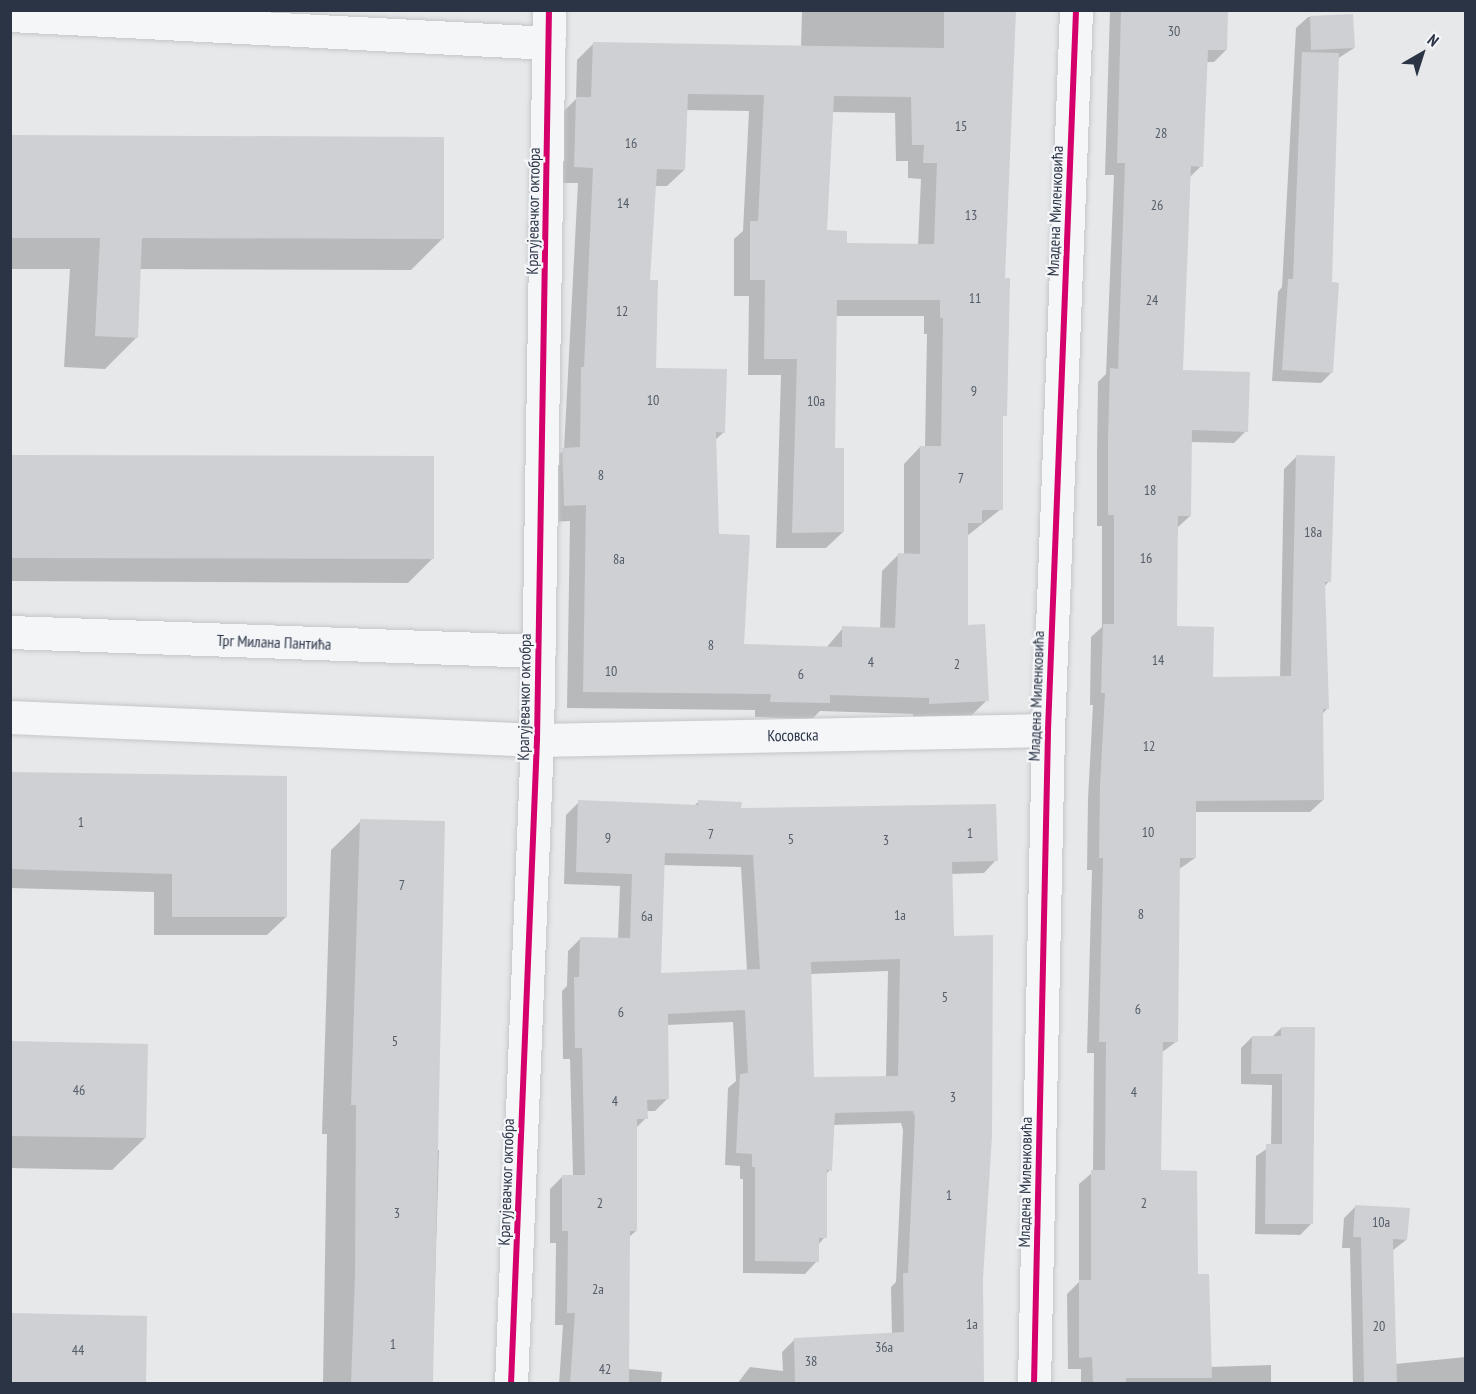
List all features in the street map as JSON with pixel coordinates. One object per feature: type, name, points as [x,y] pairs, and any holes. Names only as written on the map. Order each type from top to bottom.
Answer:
[{"type":"street","name":"Крагујевачког октобра","points":[[511,1383],[537,740],[549,10]]},
{"type":"street","name":"Младена Миленковића","points":[[1034,1383],[1048,730],[1076,10]]},
{"type":"street","points":[[10,15],[195,17],[549,43]]},
{"type":"street","name":"Трг Милана Пантића","points":[[10,632],[538,651]]},
{"type":"street","points":[[10,717],[537,740]]},
{"type":"street","name":"Косовска","points":[[537,740],[1048,730]]},
{"type":"building","points":[[944,10],[1016,10],[1005,278],[1010,278],[1007,416],[1003,416],[1003,510],[982,510],[982,523],[968,523],[968,625],[985,624],[989,701],[929,704],[929,698],[830,695],[830,703],[770,702],[771,694],[583,692],[586,505],[564,506],[562,448],[580,447],[581,367],[584,367],[593,168],[574,167],[576,97],[591,97],[593,42],[944,48]],"holes":[[[688,94],[764,95],[758,221],[750,221],[750,280],[765,280],[764,359],[797,359],[792,533],[844,532],[844,448],[835,448],[837,300],[940,300],[940,318],[943,318],[941,446],[920,446],[920,554],[898,553],[895,628],[842,626],[842,647],[744,644],[750,535],[719,534],[716,432],[725,433],[727,369],[656,368],[658,280],[650,280],[657,169],[685,170]],[[834,96],[911,97],[912,145],[924,145],[923,163],[937,163],[934,244],[847,243],[847,231],[827,230]]]},
{"type":"building","points":[[1121,11],[1228,12],[1227,50],[1208,50],[1203,167],[1191,166],[1183,370],[1250,372],[1248,432],[1192,430],[1191,516],[1178,516],[1177,626],[1214,627],[1213,677],[1291,676],[1296,455],[1335,456],[1331,582],[1325,582],[1329,709],[1323,709],[1324,800],[1196,801],[1196,858],[1180,858],[1178,1042],[1163,1042],[1161,1170],[1197,1171],[1198,1274],[1209,1274],[1212,1378],[1126,1378],[1126,1383],[1093,1383],[1092,1357],[1079,1358],[1079,1280],[1091,1280],[1091,1170],[1105,1170],[1106,1042],[1099,1042],[1103,858],[1099,858],[1100,786],[1105,693],[1101,693],[1103,624],[1114,624],[1114,515],[1108,515],[1108,438],[1110,368],[1118,369],[1125,163],[1117,163]]},
{"type":"building","points":[[1353,14],[1355,48],[1311,50],[1310,16]]},
{"type":"building","points":[[1302,52],[1339,53],[1332,282],[1339,283],[1333,373],[1282,370],[1288,279],[1293,279]]},
{"type":"building","points":[[10,135],[444,137],[444,239],[142,238],[138,338],[95,336],[100,238],[10,238]]},
{"type":"building","points":[[10,455],[434,456],[434,559],[10,558]]},
{"type":"building","points":[[10,772],[287,776],[287,917],[172,917],[172,874],[10,869]]},
{"type":"building","points":[[578,800],[698,805],[698,800],[742,802],[741,808],[996,804],[998,861],[952,862],[954,936],[993,935],[992,1136],[983,1279],[984,1383],[795,1383],[794,1338],[904,1332],[903,1273],[908,1273],[915,1117],[913,1111],[835,1113],[832,1171],[827,1170],[827,1238],[819,1238],[819,1262],[755,1261],[755,1167],[752,1167],[752,1154],[736,1153],[740,1074],[748,1073],[745,1010],[668,1014],[669,1099],[647,1100],[648,1119],[637,1119],[637,1231],[630,1231],[629,1383],[570,1383],[575,1313],[567,1313],[568,1231],[562,1231],[562,1175],[585,1175],[582,1048],[575,1048],[574,977],[579,977],[580,937],[630,938],[632,874],[576,872]],"holes":[[[665,853],[753,855],[760,969],[661,973]],[[900,959],[898,1076],[814,1077],[811,962]]]},
{"type":"building","points":[[360,819],[445,821],[433,1383],[351,1383],[355,1277],[356,1105],[351,1105]]},
{"type":"building","points":[[1281,1027],[1315,1027],[1313,1224],[1265,1224],[1266,1144],[1282,1144],[1282,1074],[1251,1074],[1252,1036],[1281,1036]]},
{"type":"building","points":[[10,1041],[148,1044],[146,1138],[10,1136]]},
{"type":"building","points":[[1355,1205],[1410,1208],[1407,1240],[1393,1239],[1397,1383],[1364,1383],[1361,1237],[1353,1237]]},
{"type":"building","points":[[10,1313],[147,1316],[146,1383],[10,1383]]},
{"type":"cycle path","points":[[511,1384],[537,740],[549,10]]},
{"type":"cycle path","points":[[1034,1384],[1048,730],[1076,10]]}]
